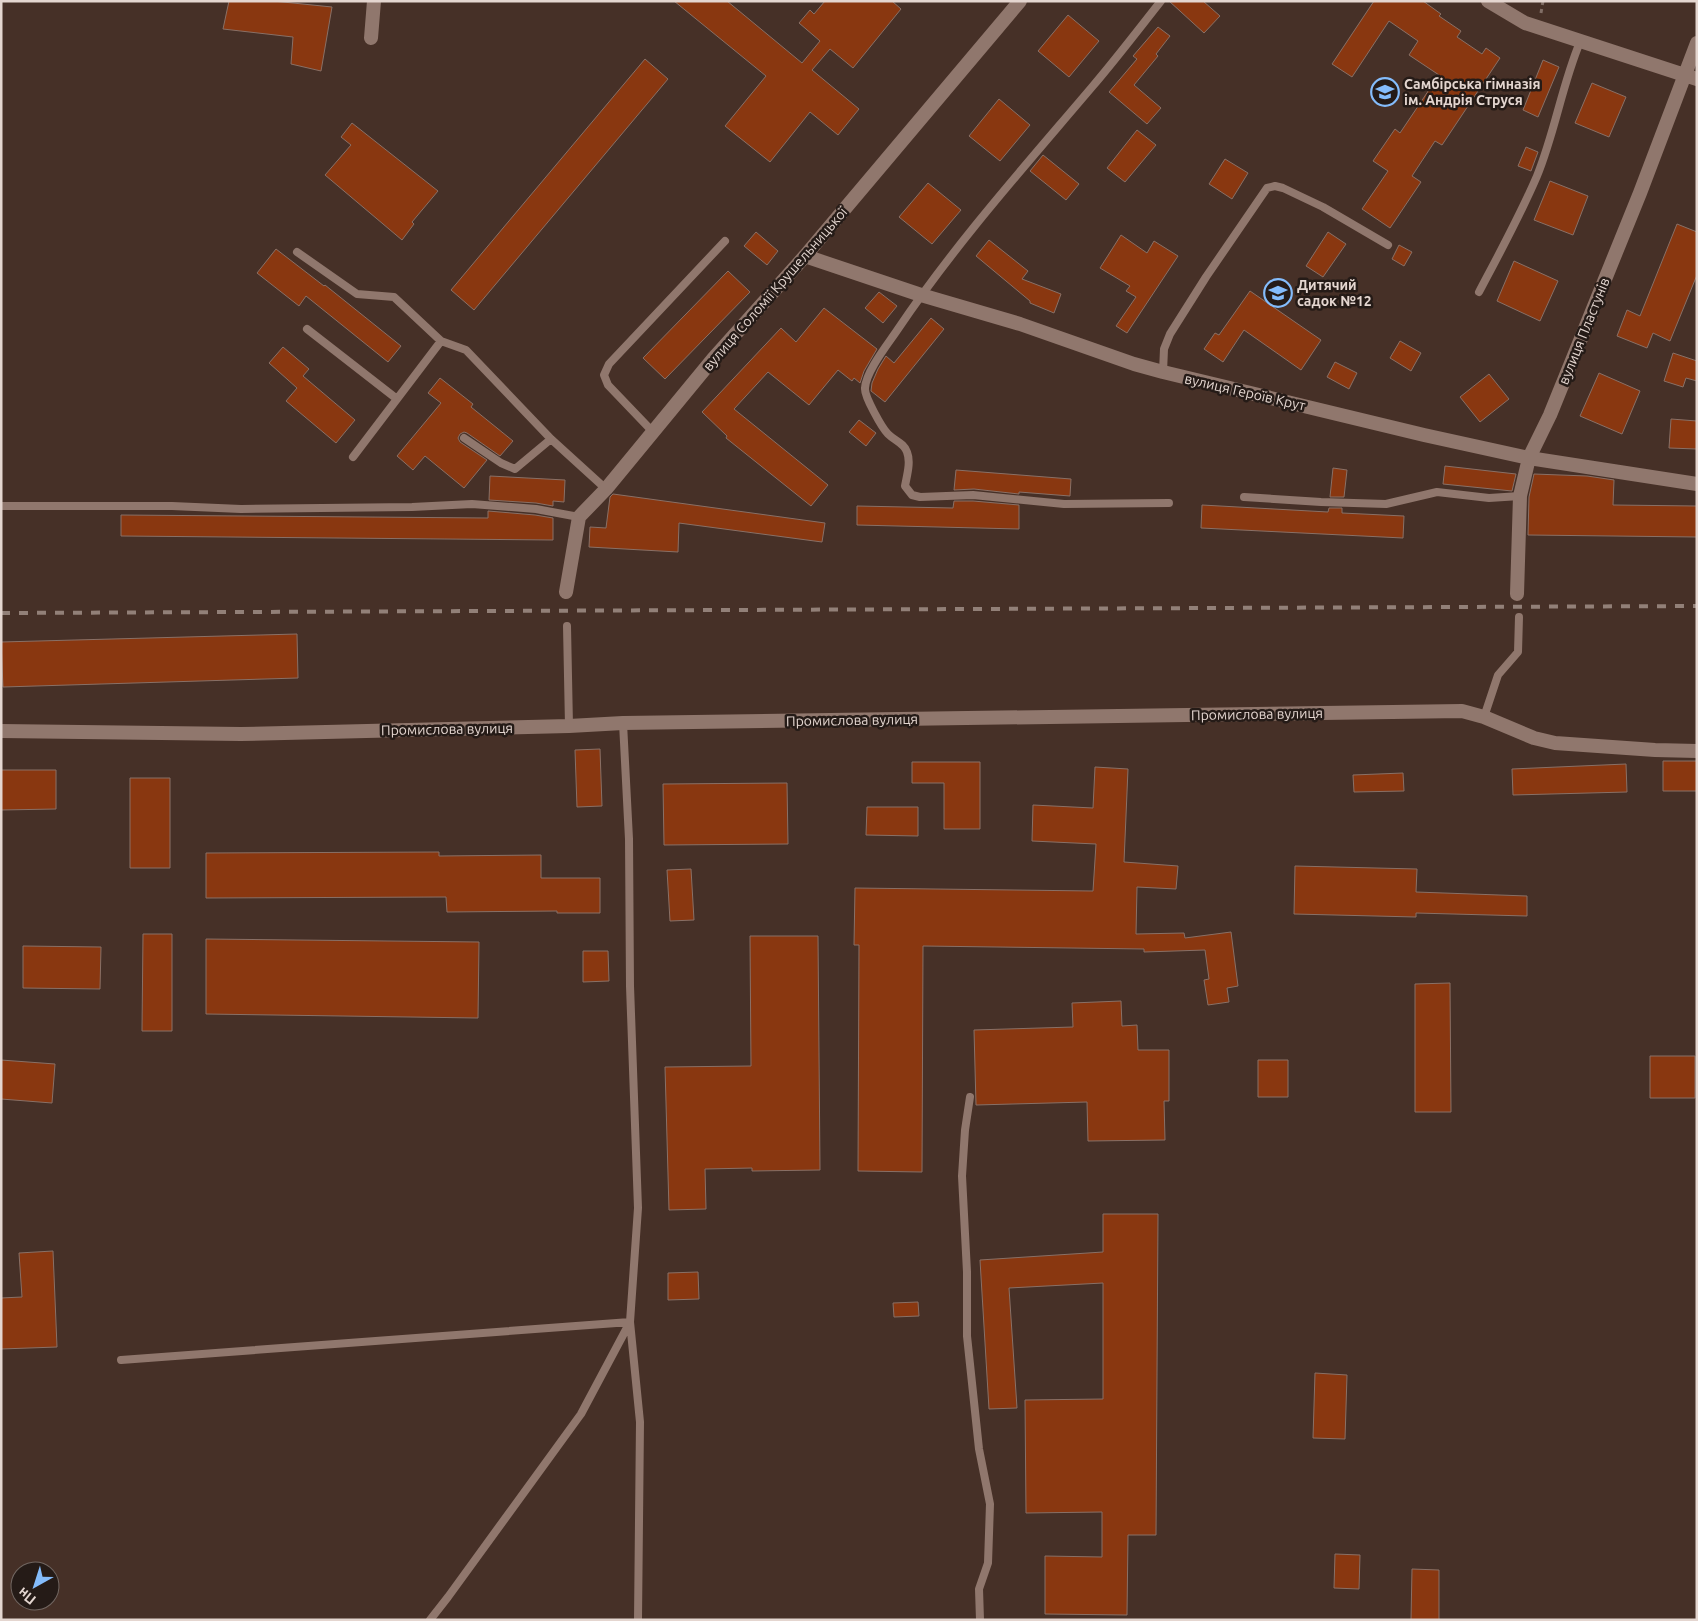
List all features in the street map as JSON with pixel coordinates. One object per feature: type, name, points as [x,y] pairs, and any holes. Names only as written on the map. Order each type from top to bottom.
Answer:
[{"type":"street","points":[[372,38],[374,1]]},
{"type":"street","name":"вулиця Соломії Крушельницької","points":[[579,517],[606,488],[713,359],[805,256],[1020,1]]},
{"type":"street","points":[[1488,1],[1525,22],[1691,78]]},
{"type":"street","name":"вулиця Пластунів","points":[[1517,594],[1520,496],[1529,458],[1553,406],[1640,194],[1691,78],[1697,44]]},
{"type":"street","name":"вулиця Героїв Крут","points":[[805,256],[921,295],[1020,324],[1134,364],[1163,372],[1529,458],[1697,484]]},
{"type":"street","points":[[566,592],[579,517]]},
{"type":"street","name":"Промислова вулиця","points":[[1,731],[241,734],[623,723],[1462,712],[1484,717],[1534,738],[1555,743],[1697,751]]},
{"type":"lane","points":[[1162,1],[1093,86],[972,228],[921,295],[874,365],[865,387],[865,394],[887,433],[903,445],[907,452],[909,460],[905,486],[912,495],[928,498],[973,495],[1064,504],[1169,503]]},
{"type":"lane","points":[[1479,292],[1508,238],[1537,176],[1562,98],[1569,68],[1580,42]]},
{"type":"lane","points":[[1163,372],[1164,349],[1170,334],[1266,188],[1271,186],[1283,188],[1323,207],[1388,244]]},
{"type":"lane","points":[[653,432],[608,385],[604,375],[606,369],[608,364],[726,241]]},
{"type":"lane","points":[[297,252],[357,294],[394,297],[441,341],[466,350],[551,439],[606,488]]},
{"type":"lane","points":[[307,329],[397,399]]},
{"type":"lane","points":[[352,457],[441,341]]},
{"type":"lane","points":[[464,438],[501,463],[515,468],[551,439]]},
{"type":"lane","points":[[1244,497],[1386,504],[1437,492],[1489,498],[1520,496]]},
{"type":"lane","points":[[1,506],[172,506],[250,509],[412,507],[472,504],[536,509],[579,517]]},
{"type":"lane","points":[[1484,717],[1498,675],[1518,652],[1519,617]]},
{"type":"lane","points":[[567,626],[569,726]]},
{"type":"lane","points":[[623,723],[629,839],[630,986],[638,1208],[630,1322],[640,1422],[638,1620]]},
{"type":"lane","points":[[970,1097],[965,1130],[962,1176],[967,1272],[967,1336],[979,1449],[990,1504],[988,1563],[979,1590],[980,1620]]},
{"type":"lane","points":[[122,1360],[630,1322]]},
{"type":"lane","points":[[430,1620],[581,1414],[630,1322]]},
{"type":"building","points":[[229,1],[273,1],[332,7],[321,71],[291,64],[293,37],[223,29]]},
{"type":"building","points":[[674,1],[727,1],[802,63],[820,41],[799,23],[810,10],[814,14],[825,1],[892,1],[901,9],[853,68],[830,49],[812,70],[859,109],[838,135],[810,112],[770,162],[725,126],[766,76]]},
{"type":"building","points":[[1169,1],[1203,1],[1220,16],[1204,33]]},
{"type":"building","points":[[1374,1],[1423,1],[1441,14],[1439,16],[1461,31],[1457,37],[1482,54],[1486,48],[1500,58],[1442,145],[1435,141],[1412,176],[1421,182],[1390,228],[1362,209],[1388,171],[1373,161],[1395,129],[1400,133],[1439,75],[1409,55],[1418,41],[1389,21],[1352,77],[1332,64]]},
{"type":"building","points":[[1068,15],[1099,41],[1069,77],[1038,51]]},
{"type":"building","points":[[1158,27],[1170,36],[1156,54],[1158,56],[1134,85],[1161,108],[1147,124],[1109,92],[1137,59],[1133,56]]},
{"type":"building","points":[[645,59],[668,79],[474,310],[451,290]]},
{"type":"building","points":[[1543,60],[1559,67],[1538,117],[1523,110]]},
{"type":"building","points":[[1592,83],[1626,97],[1609,137],[1575,123]]},
{"type":"building","points":[[999,99],[1030,125],[1000,161],[969,136]]},
{"type":"building","points":[[352,123],[438,191],[412,222],[414,224],[402,240],[325,175],[351,145],[341,137]]},
{"type":"building","points":[[1137,130],[1156,145],[1125,182],[1107,168]]},
{"type":"building","points":[[1526,147],[1538,152],[1531,171],[1518,166]]},
{"type":"building","points":[[1043,155],[1079,184],[1066,200],[1030,171]]},
{"type":"building","points":[[1225,159],[1248,173],[1232,199],[1209,184]]},
{"type":"building","points":[[1550,181],[1588,196],[1573,235],[1534,220]]},
{"type":"building","points":[[928,183],[961,210],[932,244],[899,217]]},
{"type":"building","points":[[1677,224],[1697,232],[1697,275],[1670,341],[1653,333],[1647,348],[1617,336],[1627,310],[1640,316]]},
{"type":"building","points":[[756,232],[778,251],[767,265],[744,246]]},
{"type":"building","points":[[1328,232],[1346,244],[1323,277],[1306,266]]},
{"type":"building","points":[[1121,235],[1147,253],[1154,241],[1178,256],[1127,333],[1116,326],[1136,297],[1126,291],[1130,286],[1100,268]]},
{"type":"building","points":[[989,240],[1028,271],[1022,279],[1061,294],[1054,313],[1030,303],[1030,301],[976,256]]},
{"type":"building","points":[[1399,245],[1412,252],[1404,266],[1392,259]]},
{"type":"building","points":[[276,249],[325,285],[401,346],[388,362],[306,296],[299,306],[257,273]]},
{"type":"building","points":[[1514,261],[1558,281],[1540,321],[1497,301]]},
{"type":"building","points":[[728,271],[750,292],[665,379],[643,358]]},
{"type":"building","points":[[1250,291],[1321,340],[1301,370],[1244,330],[1223,362],[1204,349],[1215,333],[1219,335]]},
{"type":"building","points":[[879,292],[897,306],[883,323],[865,308]]},
{"type":"building","points":[[824,308],[877,349],[864,371],[860,383],[854,378],[852,381],[838,370],[809,405],[768,372],[734,409],[828,485],[811,506],[726,438],[727,436],[702,412],[781,328],[796,342]]},
{"type":"building","points":[[931,318],[944,329],[885,402],[871,391],[878,369],[886,356],[894,363]]},
{"type":"building","points":[[1400,341],[1421,353],[1411,371],[1390,358]]},
{"type":"building","points":[[283,347],[309,369],[303,376],[355,420],[336,443],[286,401],[297,388],[269,363]]},
{"type":"building","points":[[1673,353],[1697,361],[1697,381],[1686,378],[1683,387],[1664,381]]},
{"type":"building","points":[[1335,362],[1357,373],[1349,389],[1327,377]]},
{"type":"building","points":[[1599,373],[1640,391],[1622,434],[1580,416]]},
{"type":"building","points":[[1489,374],[1509,399],[1480,422],[1460,397]]},
{"type":"building","points":[[440,378],[473,404],[471,407],[513,441],[500,456],[467,433],[460,434],[458,438],[460,442],[487,460],[464,488],[425,456],[413,470],[397,456],[441,403],[428,393]]},
{"type":"building","points":[[1671,419],[1697,421],[1697,449],[1669,448]]},
{"type":"building","points":[[859,420],[876,433],[866,446],[849,432]]},
{"type":"building","points":[[1445,466],[1516,474],[1512,491],[1443,484]]},
{"type":"building","points":[[1333,468],[1347,470],[1344,497],[1330,497]]},
{"type":"building","points":[[956,470],[1071,479],[1070,496],[1019,492],[1019,494],[974,489],[954,490]]},
{"type":"building","points":[[1534,474],[1587,476],[1614,480],[1613,505],[1697,506],[1697,537],[1528,535],[1529,497]]},
{"type":"building","points":[[490,476],[565,480],[564,502],[553,501],[553,506],[489,500]]},
{"type":"building","points":[[613,494],[825,523],[822,542],[679,523],[678,552],[589,547],[590,527],[606,528],[610,497]]},
{"type":"building","points":[[954,501],[1019,505],[1019,529],[857,525],[857,506],[953,508]]},
{"type":"building","points":[[1202,505],[1328,512],[1329,508],[1342,508],[1342,513],[1404,516],[1403,538],[1201,528]]},
{"type":"building","points":[[488,511],[553,518],[553,540],[121,536],[121,515],[488,518]]},
{"type":"building","points":[[297,634],[298,678],[3,687],[1,642]]},
{"type":"building","points":[[600,749],[602,806],[577,807],[575,750]]},
{"type":"building","points":[[1663,761],[1697,761],[1697,791],[1663,791]]},
{"type":"building","points":[[912,762],[980,762],[980,829],[944,829],[944,783],[912,783]]},
{"type":"building","points":[[1626,764],[1627,792],[1513,795],[1512,769]]},
{"type":"building","points":[[1095,767],[1128,769],[1124,862],[1178,866],[1176,889],[1137,887],[1136,934],[1184,933],[1185,938],[1231,932],[1238,986],[1227,988],[1229,1002],[1208,1005],[1204,980],[1209,979],[1205,950],[1144,952],[1144,949],[923,946],[922,1172],[858,1171],[859,945],[854,945],[855,888],[1093,891],[1096,844],[1032,841],[1033,805],[1093,808]]},
{"type":"building","points":[[1,770],[56,770],[56,809],[1,810]]},
{"type":"building","points":[[1403,773],[1404,791],[1354,792],[1353,775]]},
{"type":"building","points":[[130,778],[170,778],[170,868],[130,868]]},
{"type":"building","points":[[787,783],[788,844],[664,845],[663,784]]},
{"type":"building","points":[[867,807],[918,807],[918,836],[866,835]]},
{"type":"building","points":[[439,852],[439,856],[541,855],[541,878],[600,878],[600,913],[557,913],[557,911],[447,912],[446,897],[206,898],[206,853]]},
{"type":"building","points":[[1295,866],[1417,869],[1416,892],[1527,896],[1527,916],[1416,913],[1416,917],[1294,914]]},
{"type":"building","points":[[691,869],[694,920],[670,921],[667,870]]},
{"type":"building","points":[[143,934],[172,934],[172,1031],[142,1031]]},
{"type":"building","points":[[750,936],[818,936],[820,1170],[752,1171],[752,1168],[705,1169],[706,1209],[669,1210],[665,1067],[751,1066]]},
{"type":"building","points":[[206,939],[479,942],[478,1018],[206,1014]]},
{"type":"building","points":[[23,946],[101,947],[100,989],[23,988]]},
{"type":"building","points":[[583,951],[608,951],[609,981],[583,982]]},
{"type":"building","points":[[1450,983],[1451,1112],[1415,1112],[1415,984]]},
{"type":"building","points":[[1121,1001],[1122,1026],[1137,1025],[1138,1050],[1169,1050],[1169,1101],[1164,1101],[1165,1140],[1088,1141],[1087,1102],[976,1105],[974,1030],[1073,1027],[1072,1003]]},
{"type":"building","points":[[1650,1056],[1695,1056],[1695,1098],[1650,1098]]},
{"type":"building","points":[[1,1060],[55,1064],[52,1103],[1,1099]]},
{"type":"building","points":[[1258,1060],[1288,1060],[1288,1097],[1258,1097]]},
{"type":"building","points":[[1103,1214],[1158,1214],[1156,1535],[1128,1535],[1127,1615],[1045,1614],[1045,1556],[1102,1557],[1102,1512],[1026,1513],[1025,1400],[1103,1399],[1103,1283],[1009,1288],[1017,1408],[989,1409],[980,1260],[1103,1252]]},
{"type":"building","points":[[53,1251],[57,1347],[1,1349],[1,1298],[22,1297],[19,1253]]},
{"type":"building","points":[[698,1272],[699,1299],[668,1300],[668,1273]]},
{"type":"building","points":[[918,1302],[919,1316],[894,1317],[893,1303]]},
{"type":"building","points":[[1315,1373],[1347,1375],[1345,1439],[1313,1438]]},
{"type":"building","points":[[1335,1554],[1360,1555],[1359,1589],[1334,1588]]},
{"type":"building","points":[[1412,1569],[1439,1570],[1439,1620],[1411,1620]]},
{"type":"railway","points":[[1,613],[1697,606]]},
{"type":"place","name":"Самбірська гімназія ім. Андрія Струся","points":[[1385,92]]},
{"type":"place","name":"Дитячий садок №12","points":[[1278,293]]}]
